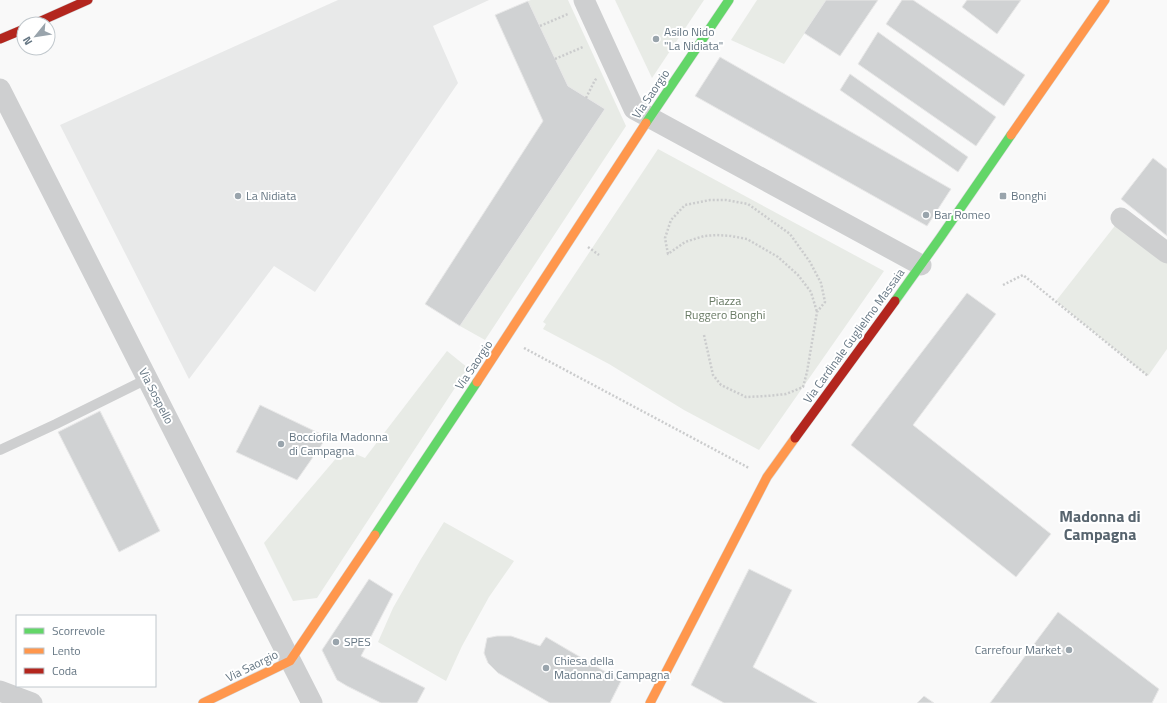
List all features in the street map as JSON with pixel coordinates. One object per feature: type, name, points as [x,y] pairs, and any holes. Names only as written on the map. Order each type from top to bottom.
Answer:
[{"type":"street","points":[[52,16],[88,0]]},
{"type":"street","name":"Via Saorgio","points":[[203,703],[290,661],[506,338],[728,0]]},
{"type":"street","name":"Via Cardinale Guglielmo Massaia","points":[[650,703],[767,477],[921,265],[1105,0]]},
{"type":"street","points":[[585,3],[634,108],[921,265]]},
{"type":"street","points":[[0,39],[16,32]]},
{"type":"street","name":"Via Sospello","points":[[0,89],[312,703]]},
{"type":"street","points":[[1122,218],[1167,254]]},
{"type":"street","points":[[0,691],[32,703]]},
{"type":"lane","points":[[0,450],[147,379]]},
{"type":"path","points":[[540,26],[585,3]]},
{"type":"path","points":[[555,59],[602,39]]},
{"type":"path","points":[[704,335],[713,375],[721,385],[746,397],[786,394],[803,387],[817,312],[811,292],[798,275],[778,257],[747,239],[717,235],[704,236],[685,242],[668,254],[665,238],[672,220],[685,205],[710,200],[726,200],[748,204],[790,234],[810,262],[821,283],[825,302],[817,312]]},
{"type":"path","points":[[1003,285],[1023,275],[1148,376]]},
{"type":"path","points":[[506,338],[767,477]]},
{"type":"shaded area","name":"La Nidiata","points":[[338,0],[489,0],[433,26],[458,83],[315,292],[274,266],[189,379],[60,125]]},
{"type":"green space","points":[[568,0],[626,126],[485,340],[460,326],[605,109],[568,86],[528,1]]},
{"type":"green space","name":"Asilo Nido \"La Nidiata\"","points":[[615,0],[704,0],[652,78]]},
{"type":"green space","points":[[757,0],[827,0],[784,64],[731,40]]},
{"type":"green space","name":"Piazza Ruggero Bonghi","points":[[658,149],[884,271],[759,450],[684,410],[609,364],[543,329],[546,324],[543,322]]},
{"type":"green space","points":[[1121,218],[1167,253],[1167,349],[1148,376],[1056,301]]},
{"type":"green space","points":[[447,351],[468,368],[317,598],[293,601],[264,543],[344,449],[365,458]]},
{"type":"green space","points":[[444,522],[514,561],[489,597],[462,646],[446,681],[378,642],[393,608]]},
{"type":"building","points":[[826,0],[878,0],[840,56],[804,33]]},
{"type":"building","points":[[902,0],[913,0],[1025,75],[1004,106],[886,24]]},
{"type":"building","points":[[967,0],[1021,0],[997,34],[962,7]]},
{"type":"building","points":[[528,1],[568,86],[605,109],[460,326],[425,304],[543,121],[495,15]]},
{"type":"building","points":[[878,32],[996,117],[976,146],[858,64]]},
{"type":"building","points":[[720,57],[951,189],[927,226],[695,96]]},
{"type":"building","points":[[850,74],[968,157],[958,172],[840,90]]},
{"type":"building","points":[[1153,158],[1167,169],[1167,236],[1121,199]]},
{"type":"building","points":[[967,293],[996,314],[913,425],[1051,534],[1016,577],[851,445]]},
{"type":"building","name":"Bocciofila Madonna di Campagna","points":[[260,405],[327,437],[297,480],[236,452]]},
{"type":"building","points":[[100,411],[160,531],[119,552],[58,432]]},
{"type":"building","points":[[749,569],[792,590],[753,667],[817,703],[724,703],[691,685]]},
{"type":"building","points":[[369,579],[393,594],[361,656],[425,688],[417,703],[381,703],[347,686],[337,680],[322,650]]},
{"type":"building","name":"Carrefour Market","points":[[1058,612],[1159,689],[1152,703],[990,703]]},
{"type":"building","name":"Chiesa della Madonna di Campagna","points":[[511,636],[540,646],[546,637],[621,681],[610,703],[550,703],[498,673],[488,663],[484,653],[487,638]]},
{"type":"building","points":[[924,696],[934,703],[917,703]]},
{"type":"traffic: fast","points":[[646,123],[729,0]]},
{"type":"traffic: fast","points":[[895,301],[1011,135]]},
{"type":"traffic: fast","points":[[375,535],[477,382]]},
{"type":"traffic: slow","points":[[1011,135],[1105,0]]},
{"type":"traffic: slow","points":[[477,382],[646,123]]},
{"type":"traffic: slow","points":[[650,703],[767,477],[795,438]]},
{"type":"traffic: slow","points":[[203,703],[290,661],[375,535]]},
{"type":"traffic: jam","points":[[52,16],[88,0]]},
{"type":"traffic: jam","points":[[0,39],[16,32]]},
{"type":"traffic: jam","points":[[795,438],[895,301]]},
{"type":"place","name":"Asilo Nido \"La Nidiata\"","points":[[656,39]]},
{"type":"place","name":"La Nidiata","points":[[238,196]]},
{"type":"place","name":"Bonghi","points":[[1003,196]]},
{"type":"place","name":"Bar Romeo","points":[[926,215]]},
{"type":"place","name":"Bocciofila Madonna di Campagna","points":[[281,444]]},
{"type":"place","name":"SPES","points":[[336,642]]},
{"type":"place","name":"Carrefour Market","points":[[1069,650]]},
{"type":"place","name":"Chiesa della Madonna di Campagna","points":[[546,668]]},
{"type":"district","name":"Madonna di Campagna","points":[[1100,525]]}]
